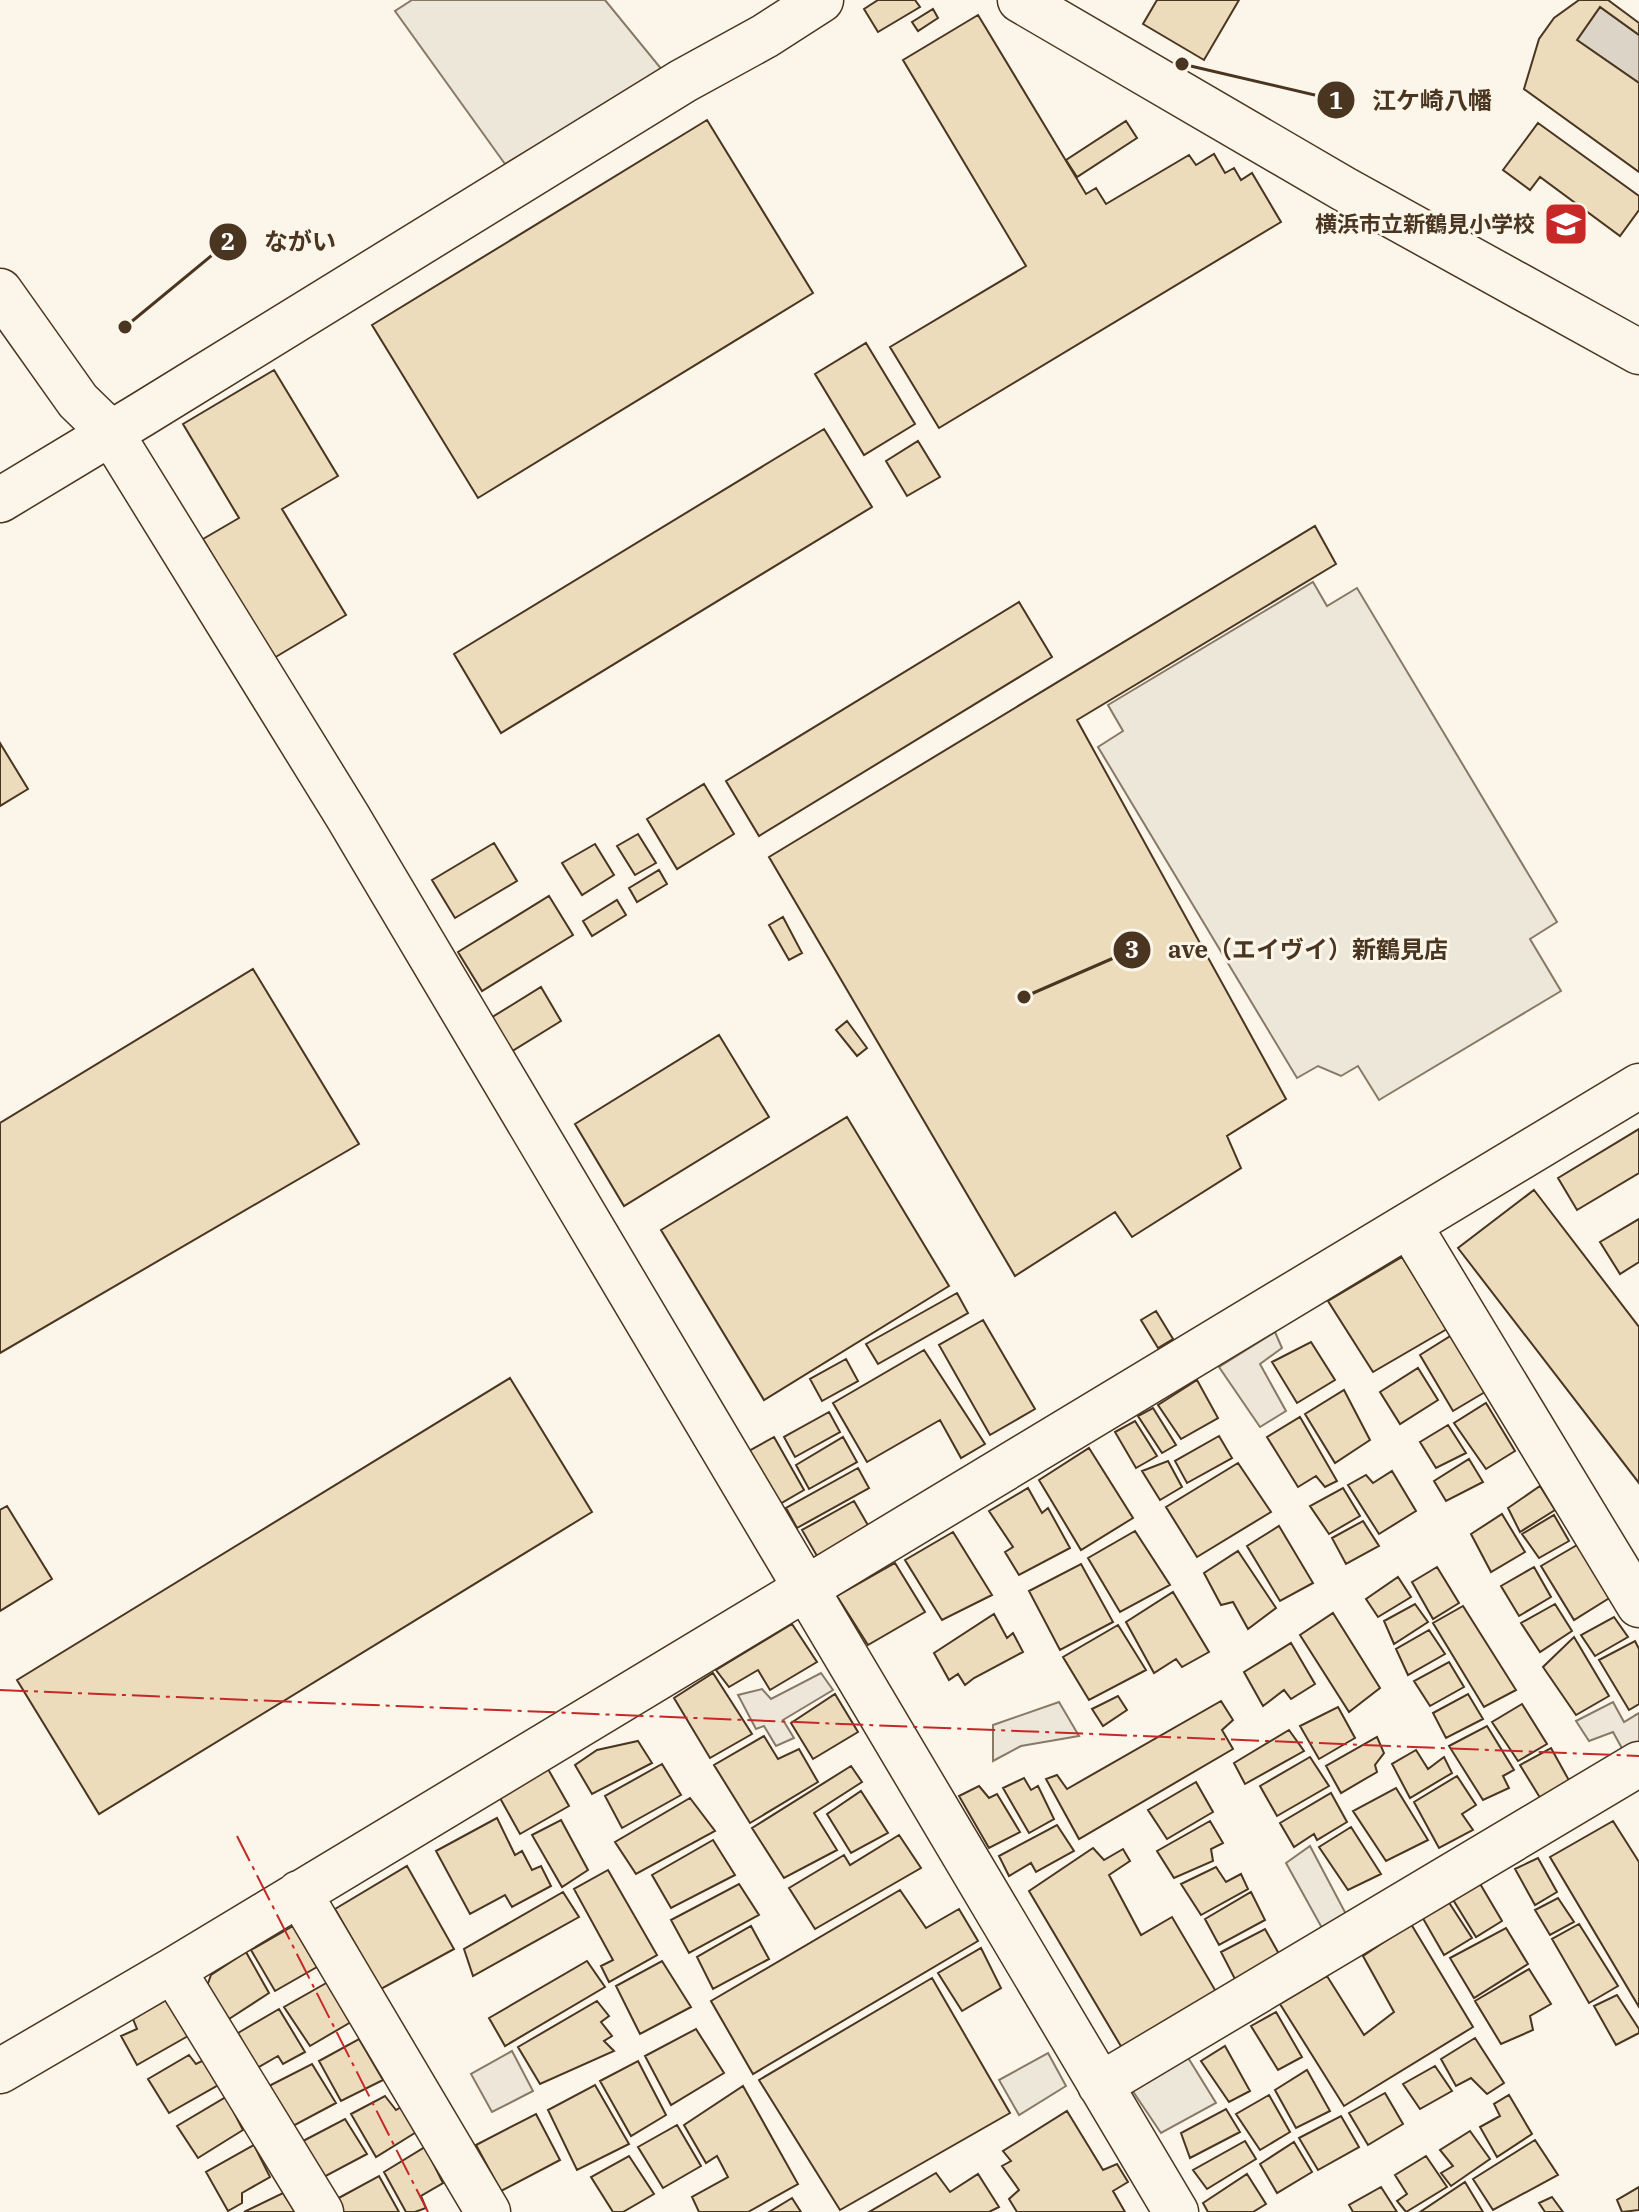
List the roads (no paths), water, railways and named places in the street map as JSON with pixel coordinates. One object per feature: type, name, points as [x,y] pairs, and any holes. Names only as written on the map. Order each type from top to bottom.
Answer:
[{"type":"street","points":[[0,500],[683,81],[765,36],[821,0]]},
{"type":"street","points":[[1020,0],[1344,189],[1639,352]]},
{"type":"street","points":[[0,291],[78,401],[111,433],[348,817],[1176,2212]]},
{"type":"street","points":[[0,2071],[807,1589],[1639,1086]]},
{"type":"street","points":[[1409,1225],[1639,1605]]},
{"type":"street","points":[[1100,2085],[1639,1764]]},
{"type":"street","points":[[299,1893],[488,2212]]},
{"type":"street","points":[[173,1970],[321,2212]]},
{"type":"place","name":"江ケ崎八幡","points":[[1182,64]]},
{"type":"place","name":"横浜市立新鶴見小学校","points":[[1566,224]]},
{"type":"place","name":"ながい","points":[[125,327]]},
{"type":"place","name":"ave（エイヴイ）新鶴見店","points":[[1024,997]]}]
